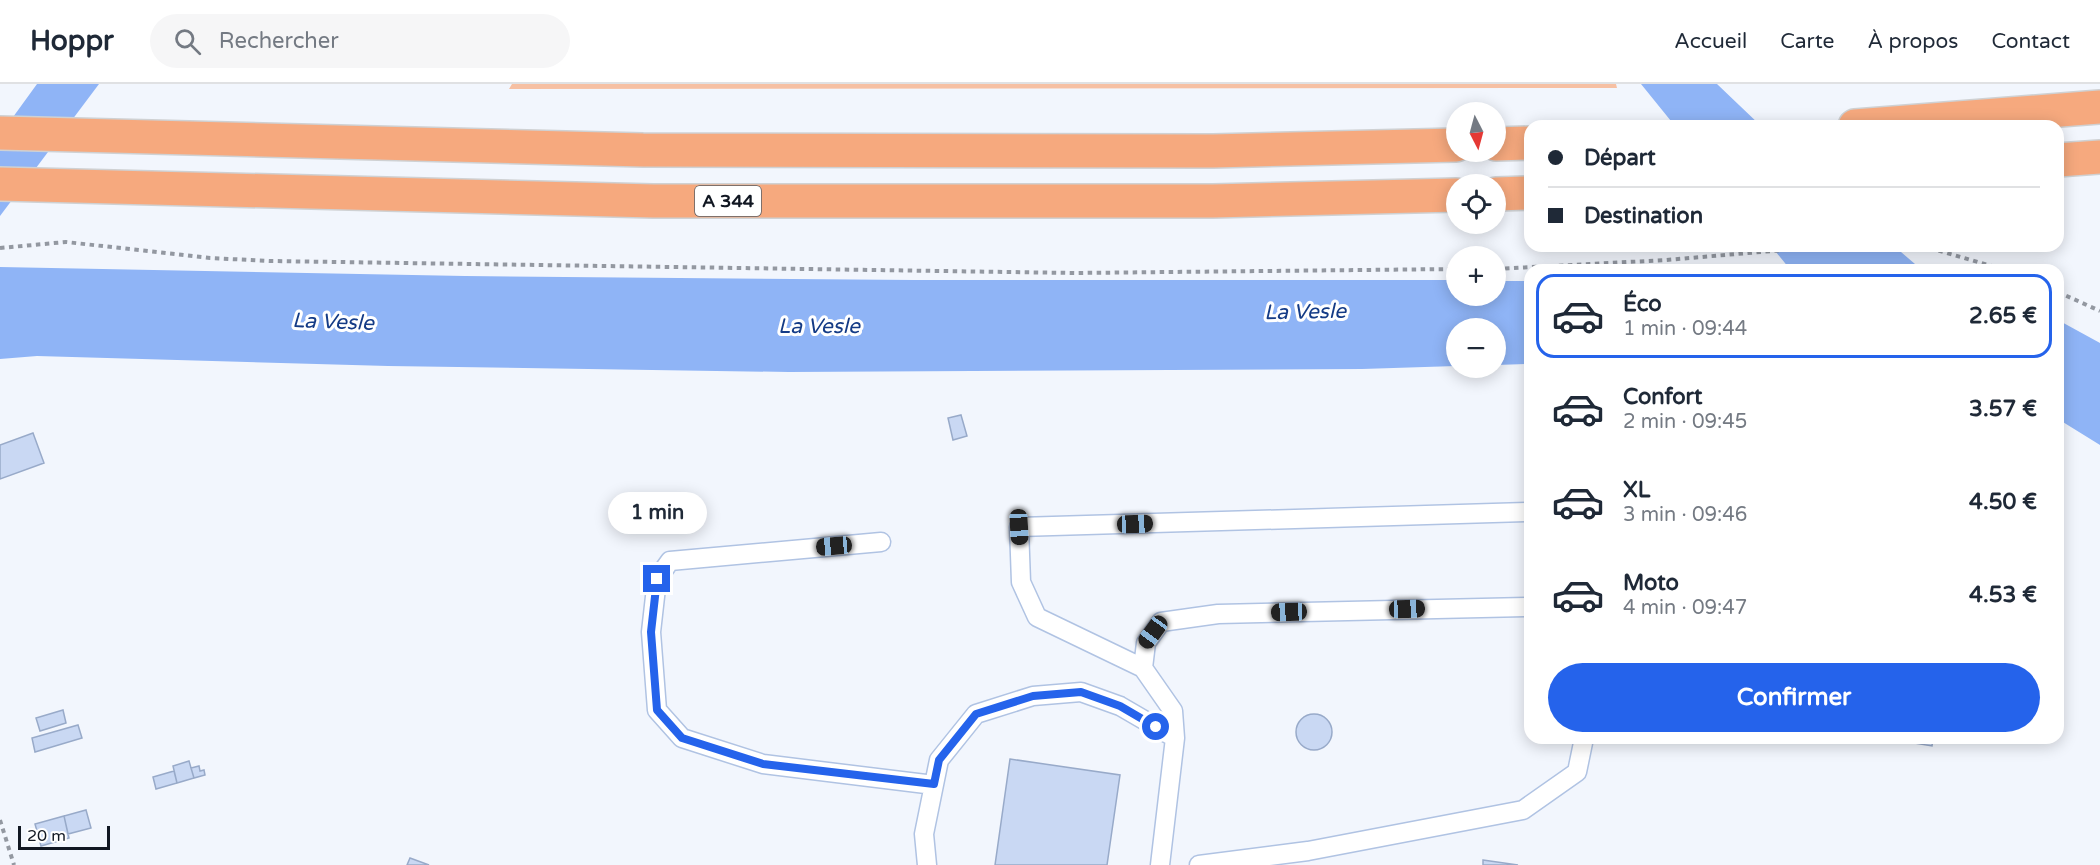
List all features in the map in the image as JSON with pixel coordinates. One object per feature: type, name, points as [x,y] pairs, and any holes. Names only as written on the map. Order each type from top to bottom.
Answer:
[{"type":"highway","points":[[1933,120],[2100,107]]},
{"type":"highway","points":[[0,133],[643,150],[1213,151],[1446,145]]},
{"type":"highway","points":[[1506,144],[1524,143]]},
{"type":"highway","points":[[2064,160],[2100,157]]},
{"type":"highway","name":"A 344","points":[[0,184],[653,201],[1213,201],[1446,195]]},
{"type":"highway","points":[[1506,194],[1524,193]]},
{"type":"lane","points":[[1160,865],[1174,738],[1173,711],[1143,668],[1037,617],[1021,582],[1019,527],[1524,512]]},
{"type":"lane","points":[[881,542],[670,561],[657,579],[651,632],[657,710],[682,738],[763,764],[934,784]]},
{"type":"lane","points":[[1143,668],[1146,643],[1161,622],[1218,614],[1524,607]]},
{"type":"lane","points":[[927,865],[924,834],[939,760],[976,714],[1033,696],[1081,692],[1120,706],[1174,738]]},
{"type":"lane","points":[[1199,865],[1308,850],[1523,810],[1577,772],[1583,744]]},
{"type":"path","points":[[0,248],[66,242],[210,258],[424,264],[1076,273],[1446,269]]},
{"type":"path","points":[[1590,264],[1760,252]]},
{"type":"path","points":[[1944,252],[1985,264]]},
{"type":"path","points":[[1506,268],[1524,268]]},
{"type":"path","points":[[2064,295],[2100,311]]},
{"type":"path","points":[[0,820],[14,865]]},
{"type":"shaded area","points":[[512,84],[1616,84],[1617,88],[509,89]]},
{"type":"water","points":[[37,84],[99,84],[0,216],[0,135]]},
{"type":"water","points":[[1641,84],[1717,84],[1755,120],[1670,120]]},
{"type":"water","points":[[1776,252],[1901,252],[1915,264],[1786,264]]},
{"type":"water","name":"La Vesle","points":[[0,267],[465,276],[914,280],[1446,280],[1446,306],[1506,306],[1506,281],[1524,281],[1524,364],[1506,365],[1506,318],[1446,318],[1446,366],[1362,369],[789,372],[388,366],[37,356],[0,359]]},
{"type":"water","points":[[2064,323],[2100,343],[2100,445],[2064,423]]},
{"type":"building","points":[[961,415],[967,436],[953,440],[948,418]]},
{"type":"building","points":[[33,433],[44,463],[0,479],[0,445]]},
{"type":"building","points":[[63,710],[66,723],[40,731],[36,718]]},
{"type":"building","points":[[1314,714],[1327,719],[1332,732],[1327,745],[1314,750],[1301,745],[1296,732],[1301,719]]},
{"type":"building","points":[[78,725],[82,738],[35,752],[32,738]]},
{"type":"building","points":[[1010,759],[1120,775],[1107,865],[995,865]]},
{"type":"building","points":[[189,761],[194,778],[177,783],[173,766]]},
{"type":"building","points":[[199,766],[200,771],[204,770],[205,775],[194,778],[191,768]]},
{"type":"building","points":[[174,771],[177,783],[156,789],[153,777]]},
{"type":"building","points":[[86,810],[91,828],[68,834],[64,816]]},
{"type":"building","points":[[64,816],[69,838],[41,846],[35,824]]},
{"type":"building","points":[[410,858],[429,865],[407,865]]},
{"type":"building","points":[[1483,860],[1518,865],[1483,865]]},
{"type":"route","points":[[657,579],[651,632],[657,710],[682,738],[763,764],[934,784],[939,760],[976,714],[1033,696],[1081,692],[1120,706],[1156,727]]}]
